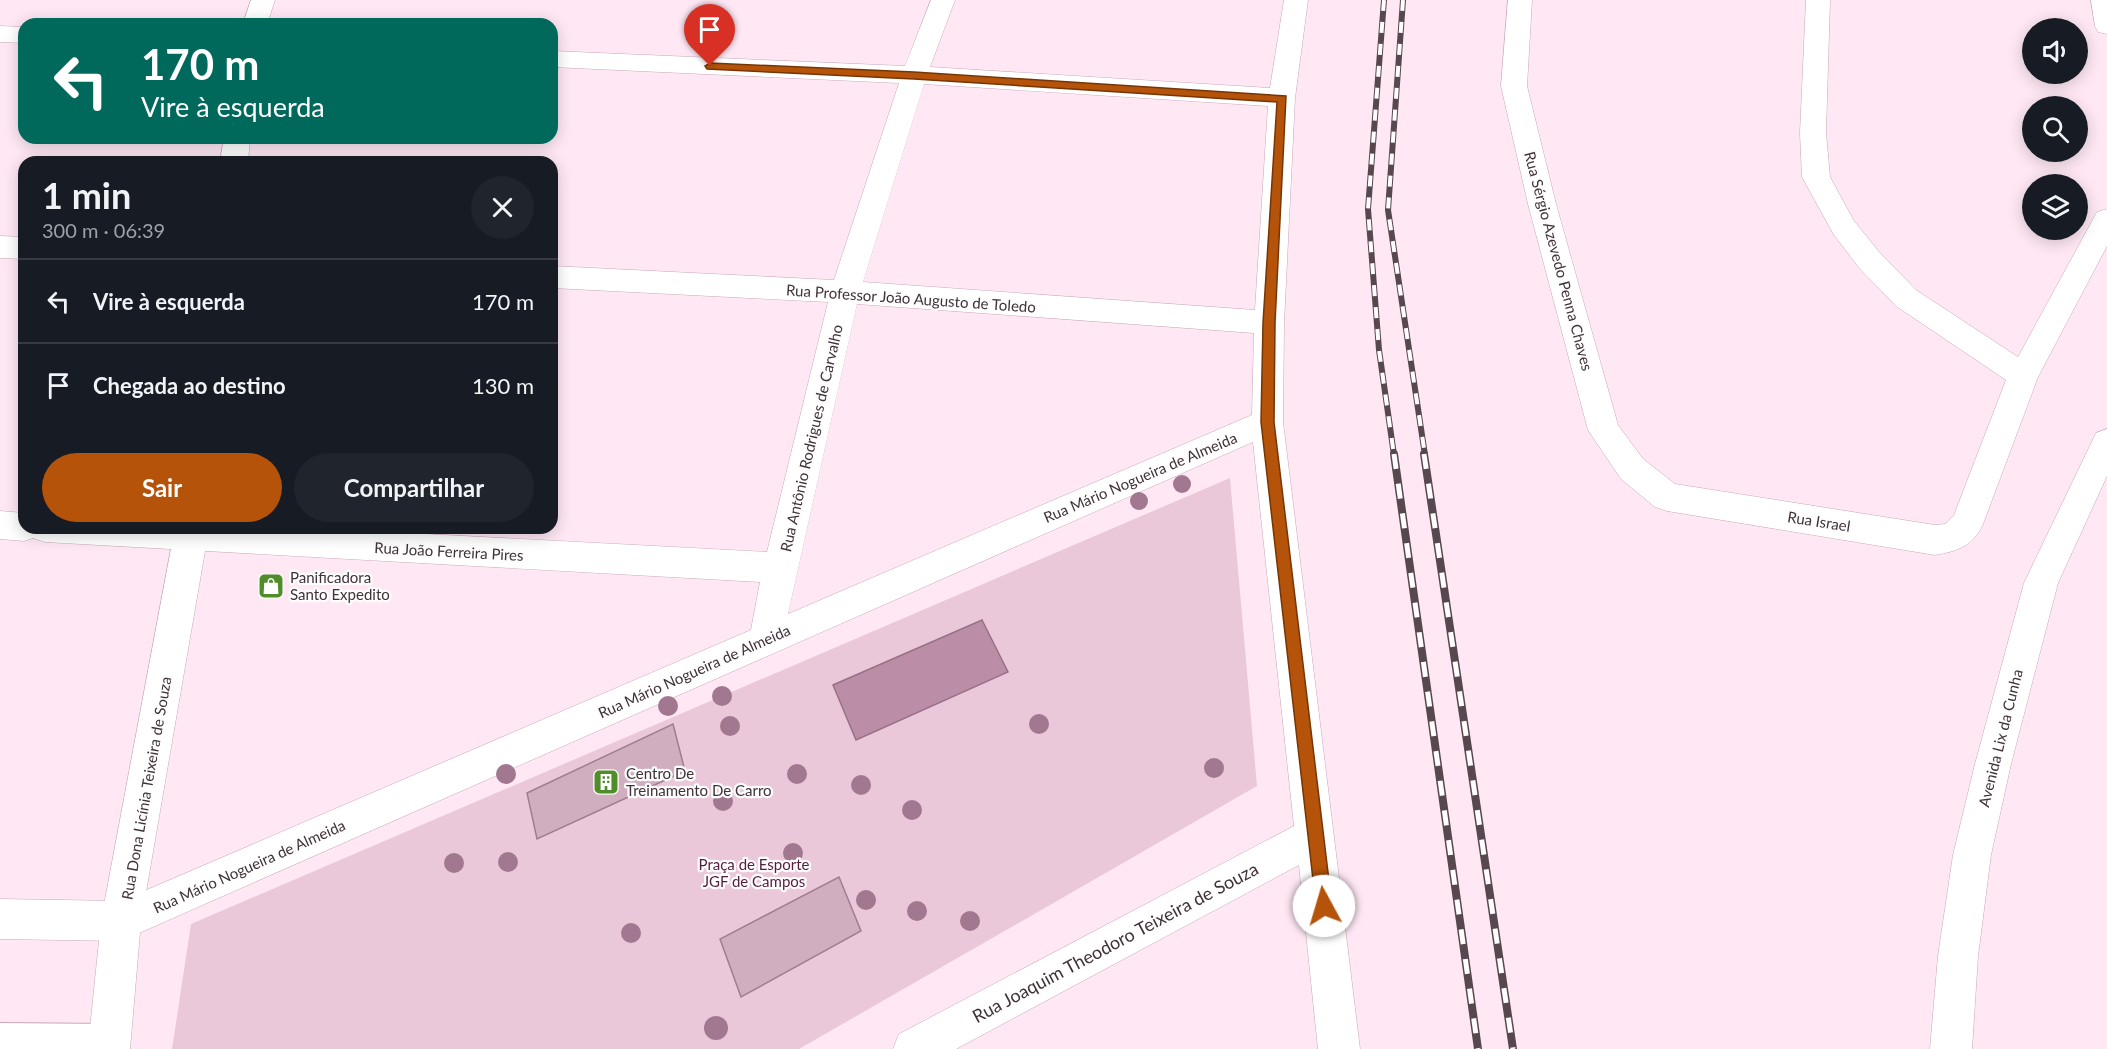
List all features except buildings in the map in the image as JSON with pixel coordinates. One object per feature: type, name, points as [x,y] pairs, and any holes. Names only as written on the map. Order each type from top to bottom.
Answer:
[{"type":"main road","points":[[257,18],[263,0]]},
{"type":"main road","name":"Rua Antônio Rodrigues de Carvalho","points":[[780,568],[845,292],[914,75],[943,0]]},
{"type":"main road","points":[[1296,0],[1282,98],[1269,323],[1267,422],[1339,1049]]},
{"type":"main road","name":"Rua Sérgio Azevedo Penna Chaves","points":[[1520,0],[1514,86],[1542,204],[1604,430],[1632,469],[1667,497]]},
{"type":"main road","points":[[1818,0],[1813,133],[1816,177],[1844,228],[1870,261],[1906,298],[2023,376],[2107,219]]},
{"type":"main road","points":[[2103,0],[2107,26]]},
{"type":"main road","points":[[0,34],[18,35]]},
{"type":"main road","points":[[558,59],[914,75],[1282,98]]},
{"type":"main road","points":[[0,247],[18,248]]},
{"type":"main road","name":"Rua Professor João Augusto de Toledo","points":[[558,277],[845,292],[1269,323]]},
{"type":"main road","name":"Rua Israel","points":[[1667,497],[1935,540],[1954,537],[1967,524],[2023,376]]},
{"type":"main road","name":"Rua Mário Nogueira de Almeida","points":[[122,921],[1267,422]]},
{"type":"main road","name":"Avenida Lix da Cunha","points":[[1952,1049],[1958,956],[1972,855],[1993,764],[2041,583],[2107,442]]},
{"type":"main road","points":[[0,525],[18,526]]},
{"type":"main road","name":"Rua Dona Licínia Teixeira de Souza","points":[[110,1044],[122,921],[192,534]]},
{"type":"main road","name":"Rua João Ferreira Pires","points":[[225,534],[780,568]]},
{"type":"main road","points":[[766,640],[780,568]]},
{"type":"main road","name":"Rua Joaquim Theodoro Teixeira de Souza","points":[[914,1049],[1316,835]]},
{"type":"main road","points":[[0,919],[122,921]]},
{"type":"lane","points":[[0,1038],[110,1044]]},
{"type":"green space","name":"Praça de Esporte JGF de Campos","points":[[1230,478],[1257,786],[799,1049],[172,1049],[191,924]]},
{"type":"shaded area","points":[[982,620],[1008,672],[856,740],[833,685]]},
{"type":"railway","points":[[1384,0],[1368,209],[1379,350],[1394,455]]},
{"type":"railway","points":[[1403,0],[1388,210],[1425,455]]},
{"type":"railway","points":[[1394,454],[1478,1049]]},
{"type":"railway","points":[[1424,454],[1513,1049]]},
{"type":"place","name":"Panificadora Santo Expedito","points":[[271,586]]},
{"type":"place","name":"Centro De Treinamento De Carro","points":[[606,782]]},
{"type":"route","points":[[710,66],[914,75],[1282,98],[1269,323],[1267,422],[1324,906]]}]
